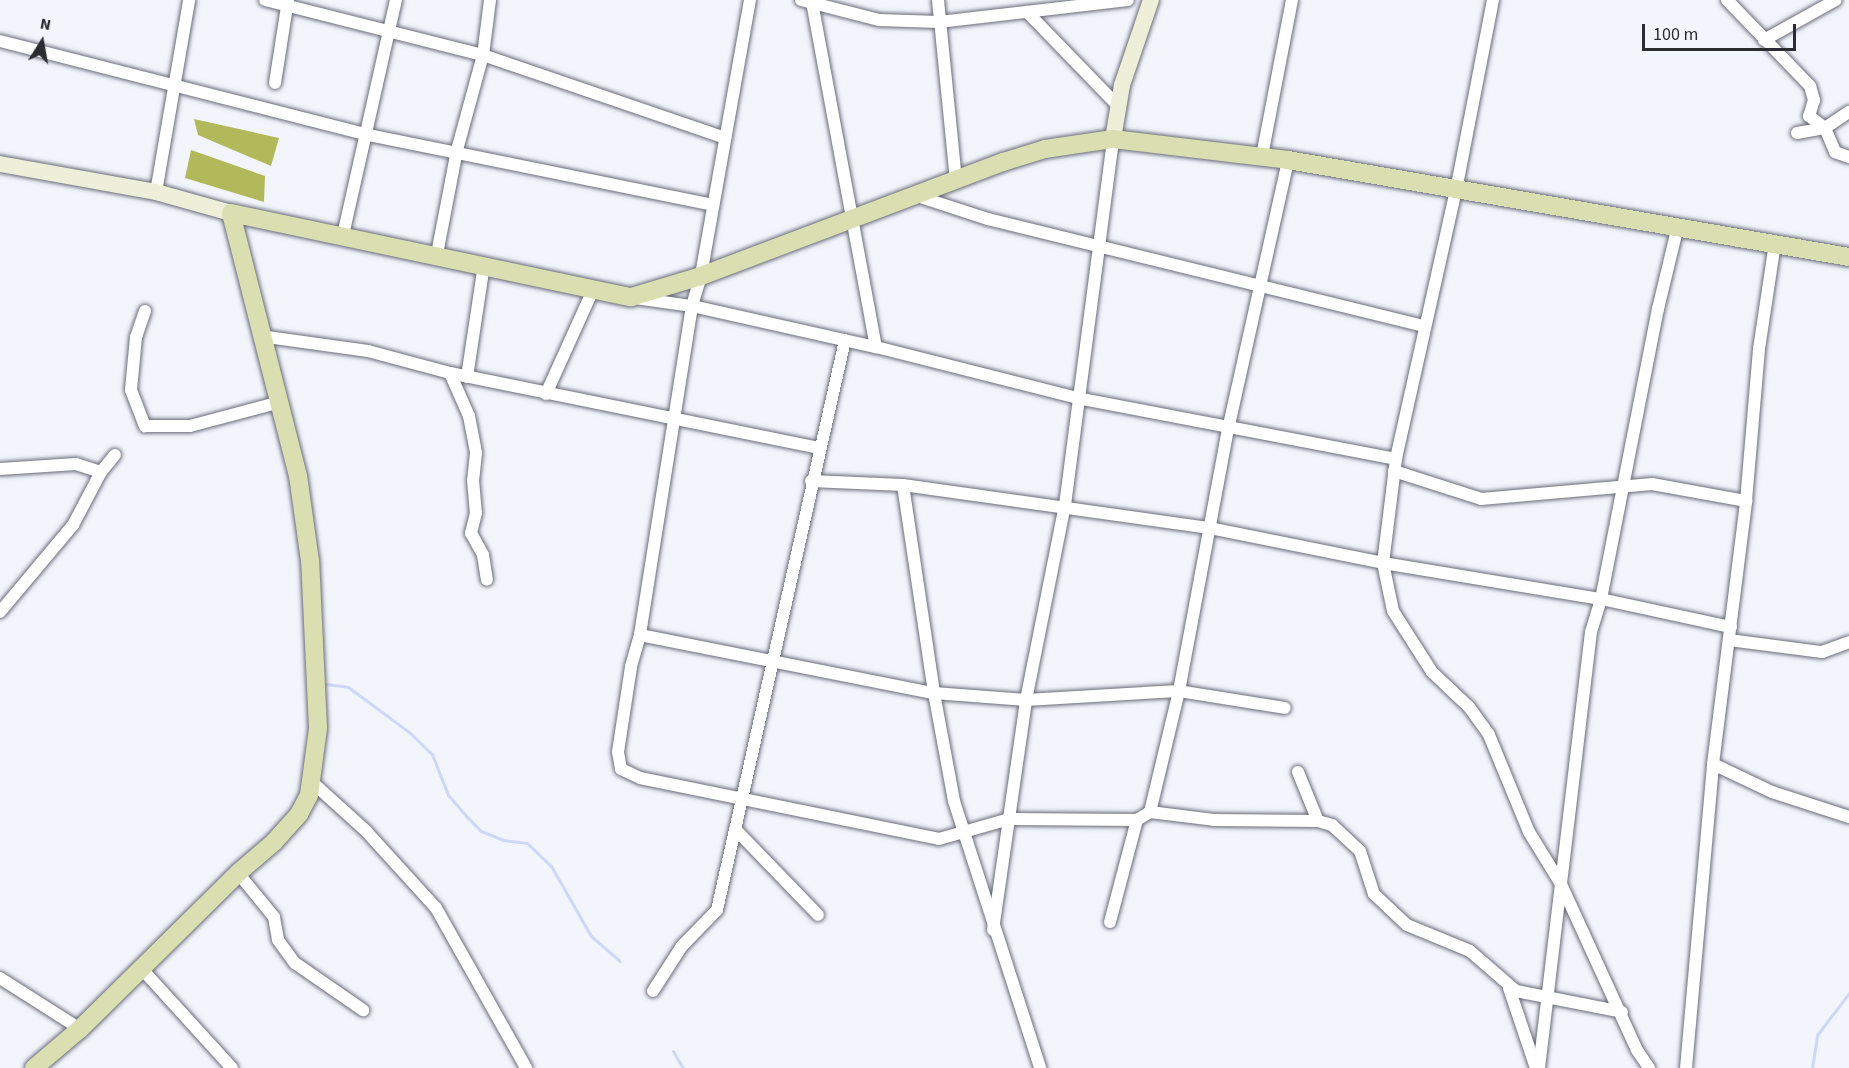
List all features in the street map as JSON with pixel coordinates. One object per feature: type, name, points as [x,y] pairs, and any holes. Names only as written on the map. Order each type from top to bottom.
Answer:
[{"type":"main road","points":[[34,1068],[80,1029],[300,814],[312,782],[318,728],[310,561],[298,476],[280,402],[260,336],[231,213],[437,254],[631,297],[701,276],[913,194],[1045,149],[1113,139],[1288,160],[1849,257]]},
{"type":"street","points":[[156,192],[172,84],[189,0]]},
{"type":"street","points":[[264,0],[287,2],[483,55],[725,138]]},
{"type":"street","points":[[343,235],[396,0]]},
{"type":"street","points":[[437,254],[457,150],[483,55],[490,0]]},
{"type":"street","points":[[750,0],[701,276],[692,306],[640,635],[631,667],[619,741],[621,769],[639,778],[939,839],[962,835],[1009,819],[1137,819],[1150,812],[1214,820],[1318,821],[1332,825],[1360,851],[1374,894],[1392,915],[1470,951],[1493,968],[1509,988],[1537,1068]]},
{"type":"street","points":[[938,0],[956,180]]},
{"type":"street","points":[[876,347],[851,217],[815,2],[879,20],[939,22],[1027,12],[1052,5],[1128,0]]},
{"type":"street","points":[[993,930],[1026,700],[1065,505],[1077,398],[1101,247],[1118,106],[1151,0]]},
{"type":"street","points":[[1263,156],[1292,0]]},
{"type":"street","points":[[1493,0],[1456,190],[1395,465],[1383,563],[1394,611],[1432,672],[1469,707],[1489,735],[1529,831],[1561,884],[1649,1068]]},
{"type":"street","points":[[1727,0],[1764,40],[1780,51],[1810,86],[1814,100],[1809,116],[1825,128],[1835,152],[1849,157]]},
{"type":"street","points":[[1764,40],[1836,0]]},
{"type":"street","points":[[275,83],[287,2]]},
{"type":"street","points":[[1027,12],[1118,106]]},
{"type":"street","points":[[0,41],[364,134],[457,150],[712,205]]},
{"type":"street","points":[[1797,133],[1825,128],[1849,112]]},
{"type":"street","points":[[1150,812],[1179,691],[1228,425],[1288,160]]},
{"type":"street","points":[[0,164],[156,192],[231,213]]},
{"type":"street","points":[[913,194],[988,219],[1424,327]]},
{"type":"street","points":[[1537,1068],[1591,632],[1601,599],[1670,251],[1678,226]]},
{"type":"street","points":[[1686,1068],[1713,764],[1746,501],[1759,349],[1775,243]]},
{"type":"street","points":[[467,377],[484,265]]},
{"type":"street","points":[[546,394],[593,290]]},
{"type":"street","points":[[631,297],[692,306],[876,347],[1077,398],[1228,425],[1395,465],[1481,499],[1623,487],[1683,487],[1746,501]]},
{"type":"street","points":[[145,311],[136,338],[131,390],[145,426],[190,426],[280,402]]},
{"type":"street","points":[[260,336],[368,351],[467,377],[818,448]]},
{"type":"street","points":[[653,991],[682,946],[717,910],[818,448],[844,340]]},
{"type":"street","points":[[450,373],[469,416],[474,443],[477,513],[471,533],[483,555],[487,580]]},
{"type":"street","points":[[0,612],[73,525],[100,472],[115,456]]},
{"type":"street","points":[[0,469],[76,464],[100,472]]},
{"type":"street","points":[[811,481],[903,485],[1065,505],[1210,528],[1383,563],[1601,599],[1730,634],[1822,651],[1849,642]]},
{"type":"street","points":[[903,485],[933,693],[962,835],[1040,1068]]},
{"type":"street","points":[[640,635],[771,663],[933,693],[1026,700],[1179,691],[1285,708]]},
{"type":"street","points":[[1713,764],[1772,792],[1849,817]]},
{"type":"street","points":[[1298,772],[1318,821]]},
{"type":"street","points":[[312,782],[366,831],[436,909],[526,1068]]},
{"type":"street","points":[[1110,922],[1137,819]]},
{"type":"street","points":[[736,830],[818,915]]},
{"type":"street","points":[[238,873],[274,917],[278,940],[294,963],[363,1010]]},
{"type":"street","points":[[141,968],[232,1068]]},
{"type":"street","points":[[0,978],[80,1029]]},
{"type":"street","points":[[1509,988],[1622,1012]]},
{"type":"green space","points":[[194,119],[279,138],[271,166],[198,135]]},
{"type":"green space","points":[[191,150],[265,176],[264,202],[185,178]]},
{"type":"waterway","points":[[325,684],[348,687],[409,732],[432,754],[448,795],[466,816],[481,831],[503,840],[527,843],[551,866],[591,936],[620,961]]},
{"type":"waterway","points":[[1812,1068],[1817,1035],[1849,993]]},
{"type":"waterway","points":[[673,1051],[683,1068]]}]
